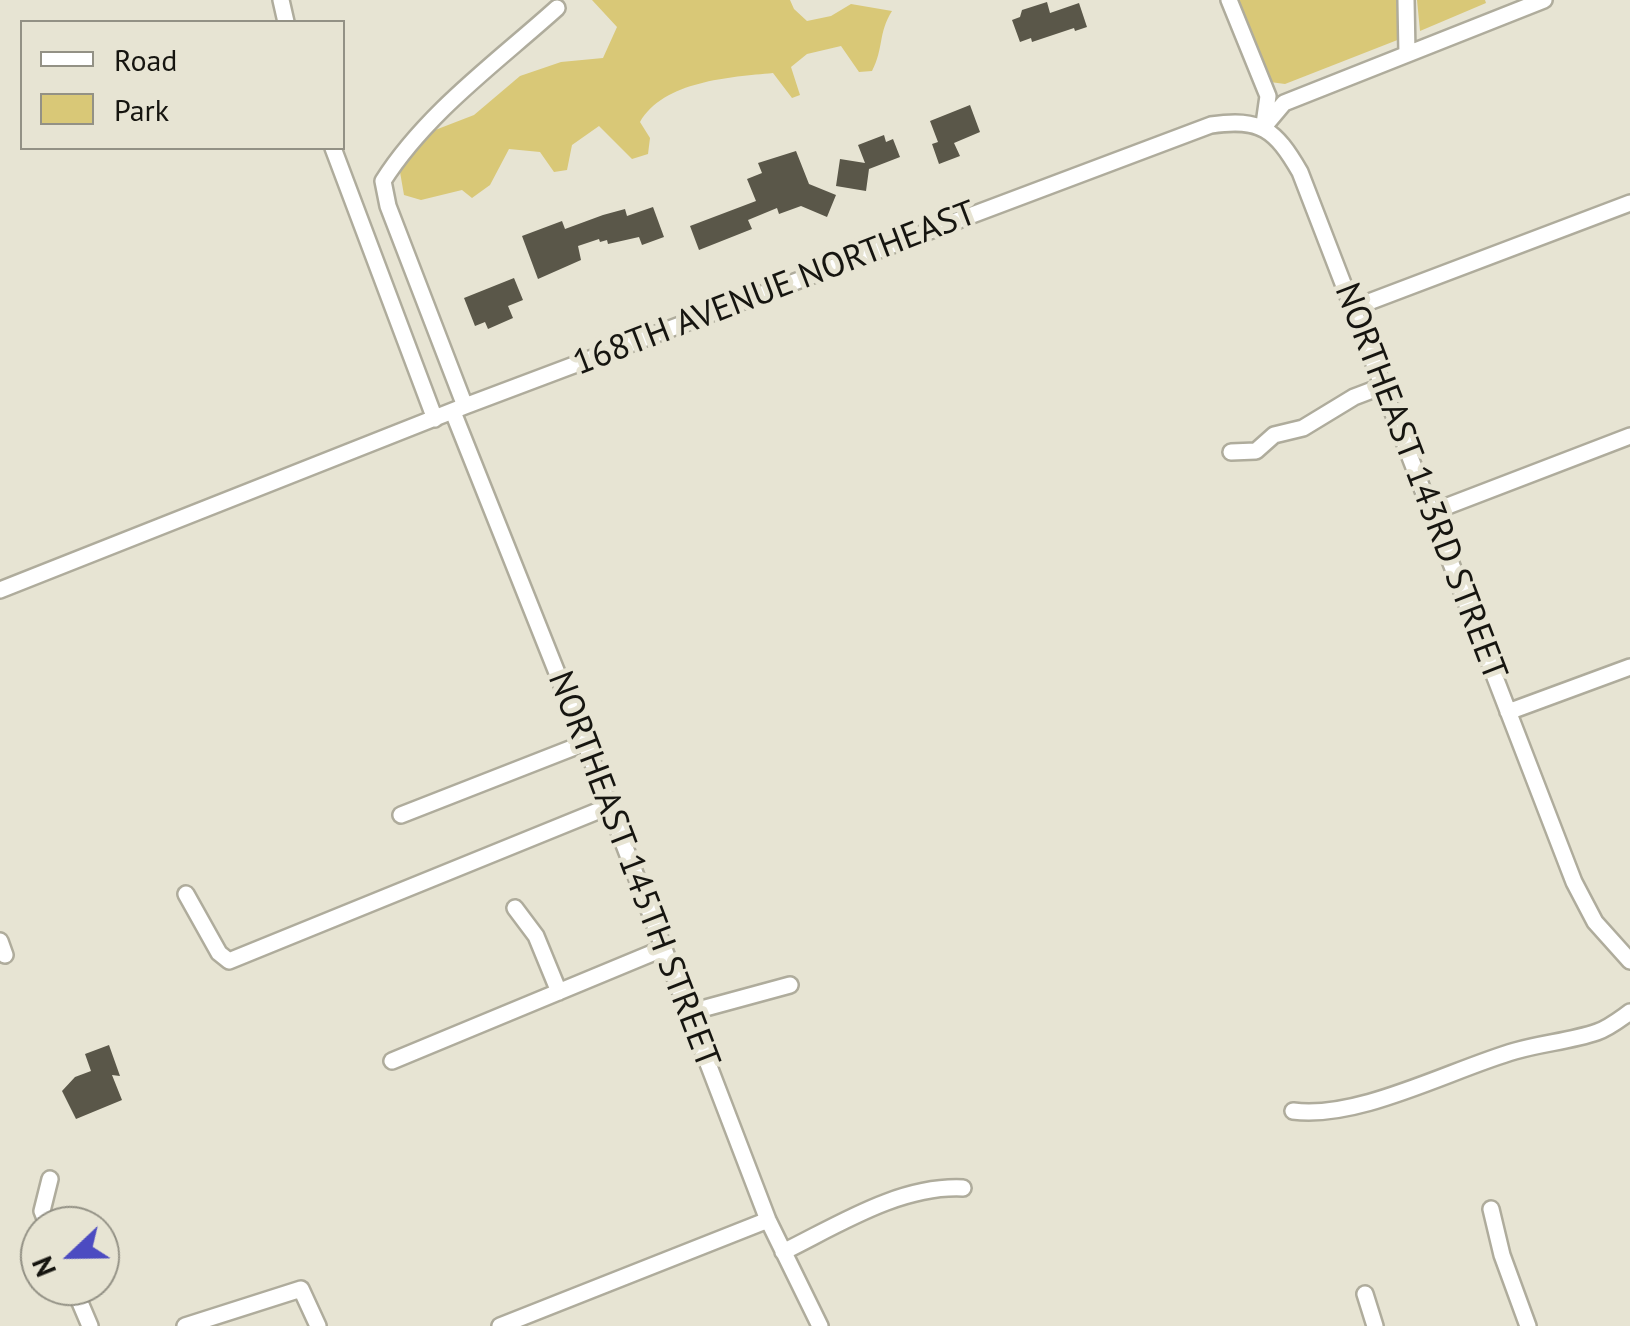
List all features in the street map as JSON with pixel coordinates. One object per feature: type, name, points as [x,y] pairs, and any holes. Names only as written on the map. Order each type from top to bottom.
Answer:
[{"type":"street","points":[[1229,0],[1268,96],[1263,128]]},
{"type":"street","points":[[1406,0],[1407,54]]},
{"type":"street","points":[[1263,128],[1284,103],[1544,0]]},
{"type":"street","name":"NORTHEAST 145TH STREET","points":[[556,8],[437,116],[397,158],[383,181],[388,206],[459,409],[662,948],[768,1220],[820,1326]]},
{"type":"street","name":"168TH AVENUE NORTHEAST","points":[[0,590],[459,409],[1211,125],[1242,121],[1263,128]]},
{"type":"street","name":"NORTHEAST 143RD STREET","points":[[1263,128],[1282,142],[1300,172],[1574,882],[1595,922],[1630,961]]},
{"type":"street","points":[[334,150],[435,419]]},
{"type":"street","points":[[1353,308],[1630,203]]},
{"type":"street","points":[[1231,452],[1256,451],[1274,435],[1303,428],[1354,397],[1384,386]]},
{"type":"street","points":[[1432,512],[1630,436]]},
{"type":"street","points":[[1508,712],[1630,667]]},
{"type":"street","points":[[401,814],[585,743]]},
{"type":"street","points":[[186,894],[228,962],[610,806]]},
{"type":"street","points":[[515,908],[536,936],[559,992]]},
{"type":"street","points":[[392,1062],[662,948]]},
{"type":"street","points":[[688,1013],[790,985]]},
{"type":"street","points":[[1294,1110],[1310,1113],[1353,1105],[1434,1082],[1513,1052],[1600,1032],[1630,1012]]},
{"type":"street","points":[[43,1206],[50,1179]]},
{"type":"street","points":[[784,1252],[866,1210],[947,1187],[964,1188]]},
{"type":"street","points":[[1491,1208],[1502,1255],[1528,1326]]},
{"type":"street","points":[[500,1326],[768,1220]]},
{"type":"street","points":[[185,1326],[301,1289],[318,1326]]},
{"type":"street","points":[[1365,1294],[1375,1326]]},
{"type":"green space","points":[[592,0],[790,0],[807,21],[831,16],[851,4],[892,11],[872,71],[859,72],[841,46],[807,54],[791,67],[800,95],[792,98],[773,73],[699,84],[665,98],[640,122],[650,138],[648,154],[632,159],[599,126],[572,145],[567,170],[554,172],[540,152],[509,149],[490,185],[472,198],[462,190],[421,200],[404,195],[400,172],[430,132],[474,115],[520,76],[561,62],[603,58],[617,27]]},
{"type":"green space","points":[[1234,0],[1397,0],[1400,39],[1285,84],[1270,82]]},
{"type":"green space","points":[[1417,0],[1485,0],[1486,3],[1420,31]]},
{"type":"building","points":[[1047,2],[1050,13],[1079,3],[1087,27],[1020,42],[1012,20],[1020,17],[1022,10]]},
{"type":"building","points":[[970,105],[980,132],[954,143],[960,156],[939,164],[932,144],[938,142],[930,121]]},
{"type":"building","points":[[884,135],[886,142],[893,139],[900,157],[869,169],[866,191],[836,186],[840,159],[865,163],[858,145]]},
{"type":"building","points":[[796,151],[809,184],[836,195],[827,217],[801,206],[779,214],[777,208],[748,220],[752,229],[699,250],[690,226],[756,201],[747,179],[762,173],[758,163]]},
{"type":"building","points":[[653,207],[664,237],[642,245],[639,237],[608,244],[607,240],[599,239],[578,246],[581,260],[538,279],[522,236],[562,221],[565,229],[625,209],[627,216]]},
{"type":"building","points":[[514,278],[523,300],[508,306],[513,318],[488,329],[485,322],[475,326],[464,298]]},
{"type":"building","points":[[109,1045],[120,1076],[112,1075],[122,1100],[76,1119],[62,1091],[75,1077],[91,1071],[85,1054]]}]
